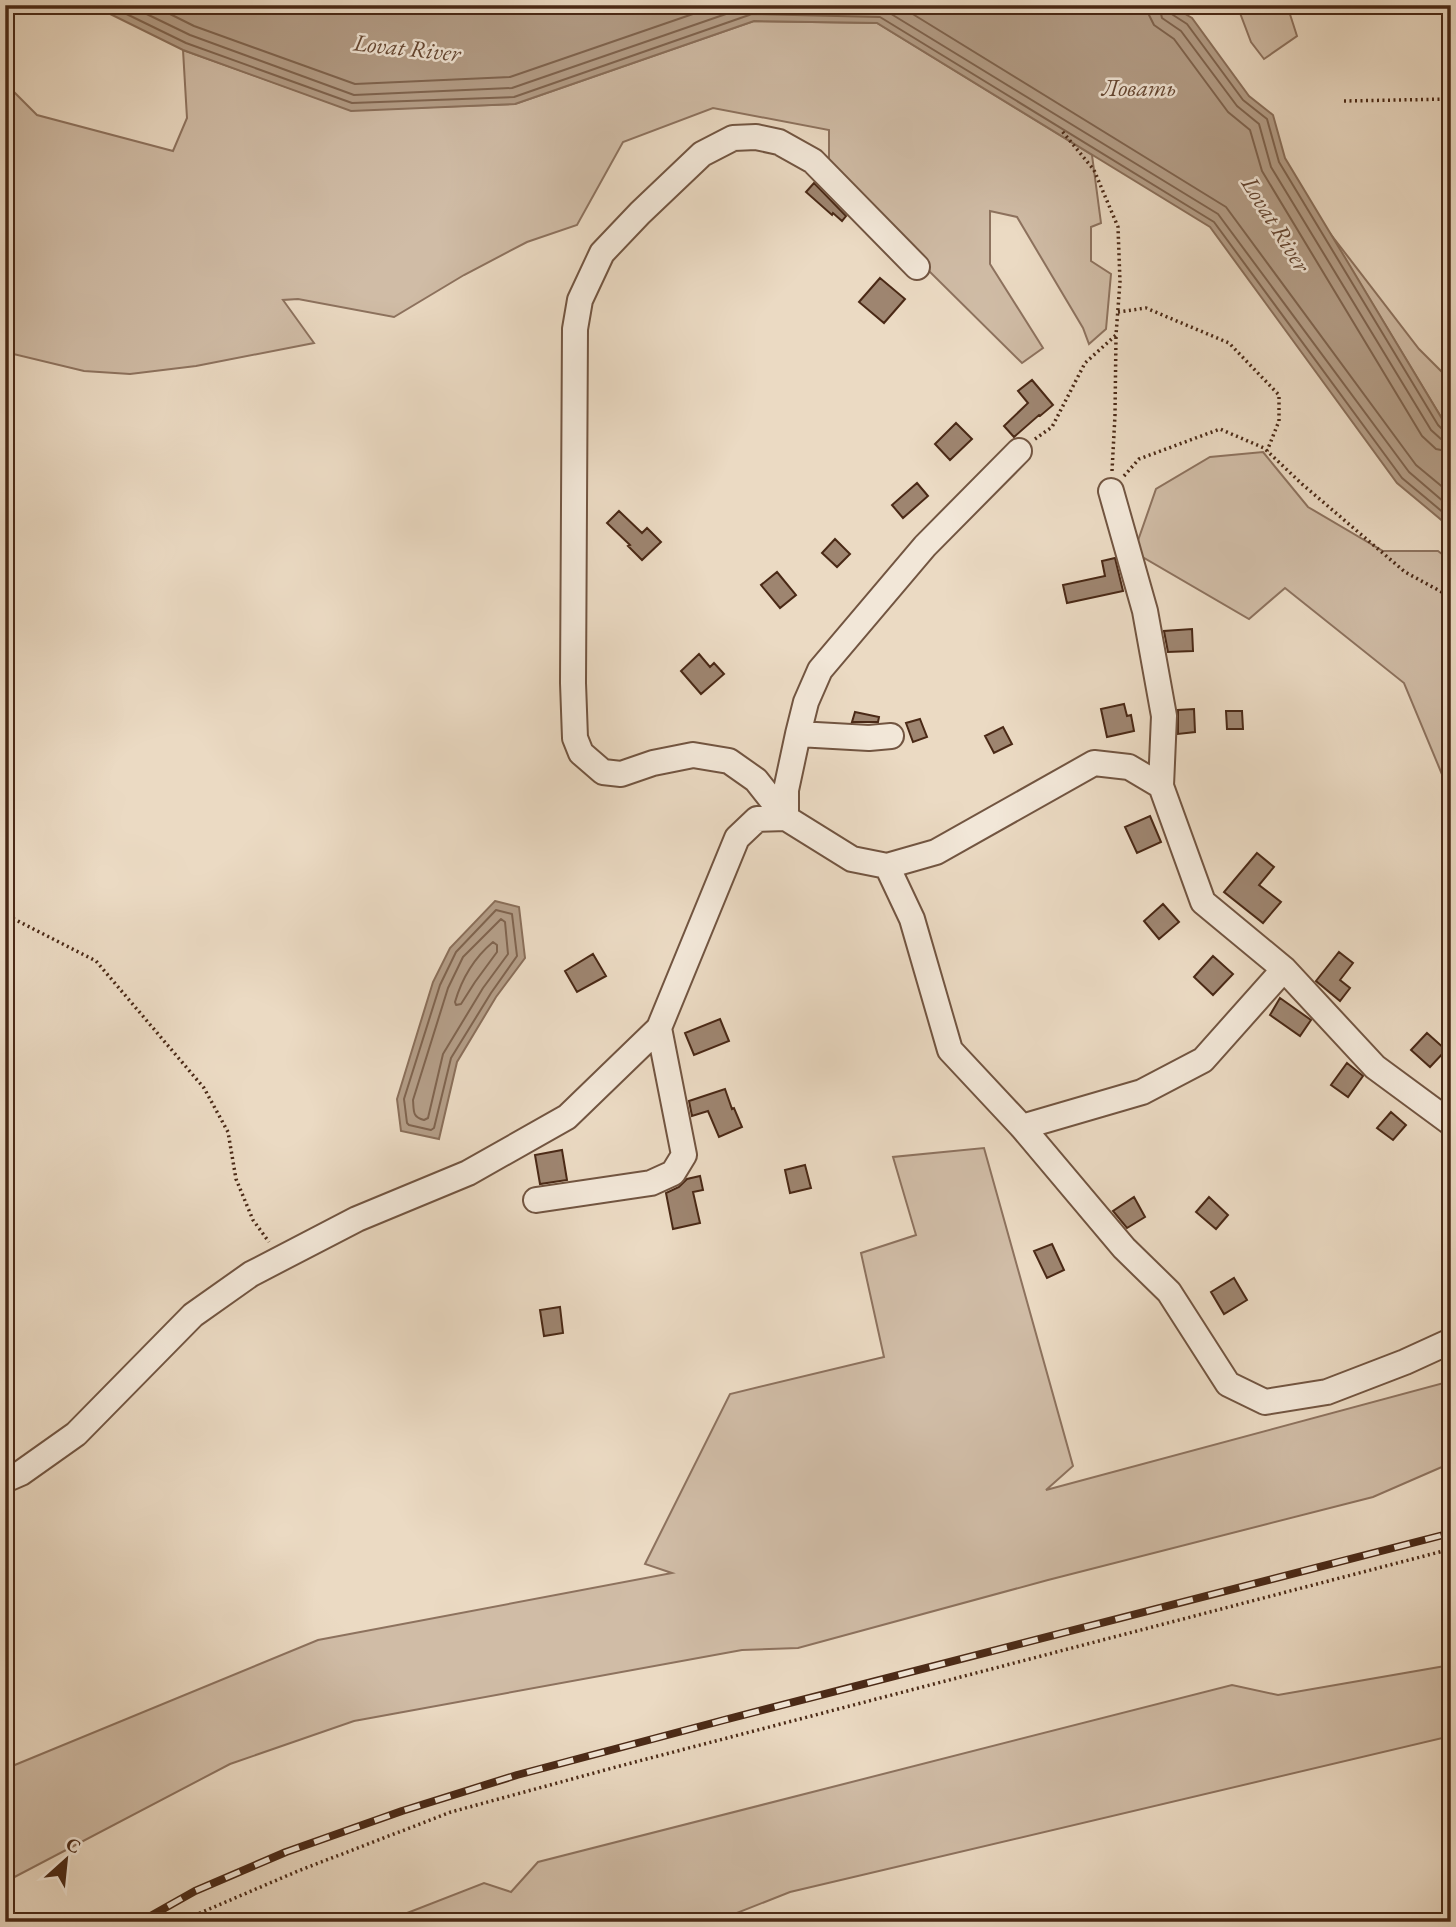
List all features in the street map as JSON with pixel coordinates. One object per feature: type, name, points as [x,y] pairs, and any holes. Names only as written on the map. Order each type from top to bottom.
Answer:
[{"type":"street","points":[[917,267],[813,161],[779,142],[756,137],[733,138],[702,154],[602,253],[580,300],[575,329],[573,656],[575,738],[581,753],[604,772],[621,774],[653,763],[693,755],[729,761],[756,780],[786,818],[852,859],[887,866],[936,852],[1094,763],[1129,767],[1161,786]]},
{"type":"street","points":[[786,818],[786,790],[798,734],[806,702],[820,670],[925,546],[1019,451]]},
{"type":"street","points":[[1111,491],[1145,611],[1164,716],[1161,786],[1203,902],[1284,969],[1375,1067],[1451,1124]]},
{"type":"street","points":[[798,734],[869,738],[891,736]]},
{"type":"street","points":[[5,1480],[21,1473],[76,1434],[193,1315],[251,1274],[357,1219],[468,1173],[567,1117],[659,1028],[737,838],[757,819],[786,818]]},
{"type":"street","points":[[887,866],[912,919],[950,1050],[1022,1127],[1124,1248],[1169,1292],[1228,1384],[1265,1402],[1327,1392],[1451,1341]]},
{"type":"street","points":[[1022,1127],[1142,1092],[1203,1060],[1284,969]]},
{"type":"street","points":[[536,1200],[651,1183],[673,1173],[684,1155],[659,1028]]},
{"type":"path","points":[[1344,101],[1451,99]]},
{"type":"path","points":[[1062,131],[1094,170],[1118,227],[1120,282],[1111,491]]},
{"type":"path","points":[[1118,312],[1146,309],[1229,342],[1279,394],[1279,421],[1267,451]]},
{"type":"path","points":[[1019,451],[1052,427],[1085,363],[1116,335]]},
{"type":"path","points":[[1111,491],[1139,459],[1220,429],[1267,451],[1405,572],[1451,597]]},
{"type":"path","points":[[5,911],[12,918],[96,961],[204,1088],[228,1132],[236,1179],[253,1220],[281,1258]]},
{"type":"path","points":[[179,1922],[298,1871],[451,1812],[1451,1549]]},
{"type":"path","points":[[111,1922],[118,1922]]},
{"type":"shaded area","points":[[1237,5],[1287,5],[1297,36],[1264,59],[1251,42]]},
{"type":"shaded area","points":[[754,21],[877,23],[1092,155],[1101,223],[1091,227],[1091,261],[1111,274],[1106,329],[1089,344],[1083,328],[1017,217],[990,211],[990,264],[1043,348],[1022,363],[829,172],[829,130],[713,108],[623,142],[577,225],[527,242],[464,275],[394,317],[298,299],[283,300],[314,343],[196,366],[130,374],[84,371],[5,352],[5,87],[10,88],[37,115],[173,151],[187,118],[183,50],[351,110],[515,104]]},
{"type":"shaded area","points":[[1329,232],[1419,349],[1451,381],[1451,428],[1444,422]]},
{"type":"shaded area","points":[[1263,452],[1308,507],[1383,551],[1438,551],[1451,561],[1451,796],[1404,683],[1285,588],[1249,619],[1134,552],[1156,489],[1210,457]]},
{"type":"shaded area","points":[[984,1148],[1073,1466],[1046,1490],[1451,1381],[1451,1463],[1373,1497],[1048,1580],[798,1648],[742,1650],[354,1721],[230,1764],[5,1882],[5,1769],[318,1640],[672,1573],[645,1564],[730,1394],[884,1357],[861,1253],[916,1235],[893,1157]]},
{"type":"shaded area","points":[[1451,1665],[1451,1736],[790,1892],[714,1922],[384,1922],[484,1883],[511,1892],[538,1862],[1232,1685],[1278,1695]]},
{"type":"water","name":"Ловать","points":[[92,5],[1170,5],[1192,18],[1249,96],[1273,115],[1285,158],[1444,422],[1451,428],[1451,528],[1397,483],[1210,227],[877,23],[754,21],[515,104],[351,111],[183,50]]},
{"type":"water","points":[[495,901],[519,907],[525,958],[496,997],[457,1062],[439,1139],[401,1131],[397,1099],[433,982],[450,948]]},
{"type":"building","points":[[814,183],[846,216],[842,221],[806,192]]},
{"type":"building","points":[[880,278],[905,299],[884,323],[859,302]]},
{"type":"building","points":[[1032,380],[1053,405],[1014,437],[1004,426],[1028,403],[1018,391]]},
{"type":"building","points":[[956,423],[972,439],[950,460],[935,444]]},
{"type":"building","points":[[917,483],[928,496],[903,518],[892,505]]},
{"type":"building","points":[[619,511],[642,533],[647,528],[661,542],[642,560],[607,523]]},
{"type":"building","points":[[835,539],[850,554],[837,567],[822,553]]},
{"type":"building","points":[[1115,558],[1123,591],[1067,603],[1063,585],[1105,576],[1102,561]]},
{"type":"building","points":[[777,572],[796,595],[780,608],[761,585]]},
{"type":"building","points":[[1192,629],[1193,651],[1168,652],[1164,631]]},
{"type":"building","points":[[699,654],[710,667],[714,663],[724,674],[701,694],[681,671]]},
{"type":"building","points":[[1124,704],[1127,716],[1131,715],[1134,731],[1107,737],[1101,709]]},
{"type":"building","points":[[1194,709],[1195,732],[1178,734],[1178,710]]},
{"type":"building","points":[[1226,711],[1242,711],[1243,729],[1227,729]]},
{"type":"building","points":[[855,712],[879,717],[878,722],[852,722]]},
{"type":"building","points":[[920,719],[927,737],[913,742],[906,723]]},
{"type":"building","points":[[1003,727],[1012,744],[994,753],[985,736]]},
{"type":"building","points":[[1150,816],[1161,842],[1137,853],[1125,827]]},
{"type":"building","points":[[1257,853],[1274,867],[1259,885],[1281,902],[1263,923],[1224,892]]},
{"type":"building","points":[[1163,904],[1179,922],[1159,939],[1144,921]]},
{"type":"building","points":[[1339,952],[1353,963],[1340,980],[1350,988],[1340,1001],[1316,981]]},
{"type":"building","points":[[593,954],[606,976],[577,992],[565,971]]},
{"type":"building","points":[[1213,956],[1233,974],[1213,995],[1194,977]]},
{"type":"building","points":[[1280,998],[1311,1020],[1300,1036],[1270,1015]]},
{"type":"building","points":[[720,1019],[729,1041],[694,1055],[685,1033]]},
{"type":"building","points":[[1427,1033],[1446,1050],[1430,1067],[1411,1050]]},
{"type":"building","points":[[1347,1063],[1363,1076],[1348,1097],[1331,1085]]},
{"type":"building","points":[[725,1089],[742,1127],[719,1137],[708,1111],[692,1116],[689,1101]]},
{"type":"building","points":[[1391,1112],[1406,1125],[1393,1140],[1377,1128]]},
{"type":"building","points":[[562,1150],[567,1180],[540,1184],[535,1155]]},
{"type":"building","points":[[805,1165],[811,1188],[790,1193],[785,1170]]},
{"type":"building","points":[[700,1176],[703,1190],[693,1192],[700,1223],[673,1229],[666,1193],[679,1187],[687,1179]]},
{"type":"building","points":[[1134,1197],[1145,1217],[1127,1228],[1113,1211]]},
{"type":"building","points":[[1209,1197],[1228,1215],[1216,1229],[1196,1212]]},
{"type":"building","points":[[1052,1244],[1064,1270],[1047,1278],[1034,1251]]},
{"type":"building","points":[[1234,1278],[1247,1300],[1224,1314],[1211,1292]]},
{"type":"building","points":[[560,1307],[563,1333],[544,1336],[540,1310]]},
{"type":"railway","points":[[140,1922],[195,1891],[286,1852],[402,1811],[517,1775],[1451,1533]]},
{"type":"water label","name":"Lovat River","points":[[407,48]]},
{"type":"water label","name":"Lovat River","points":[[1276,224]]}]
